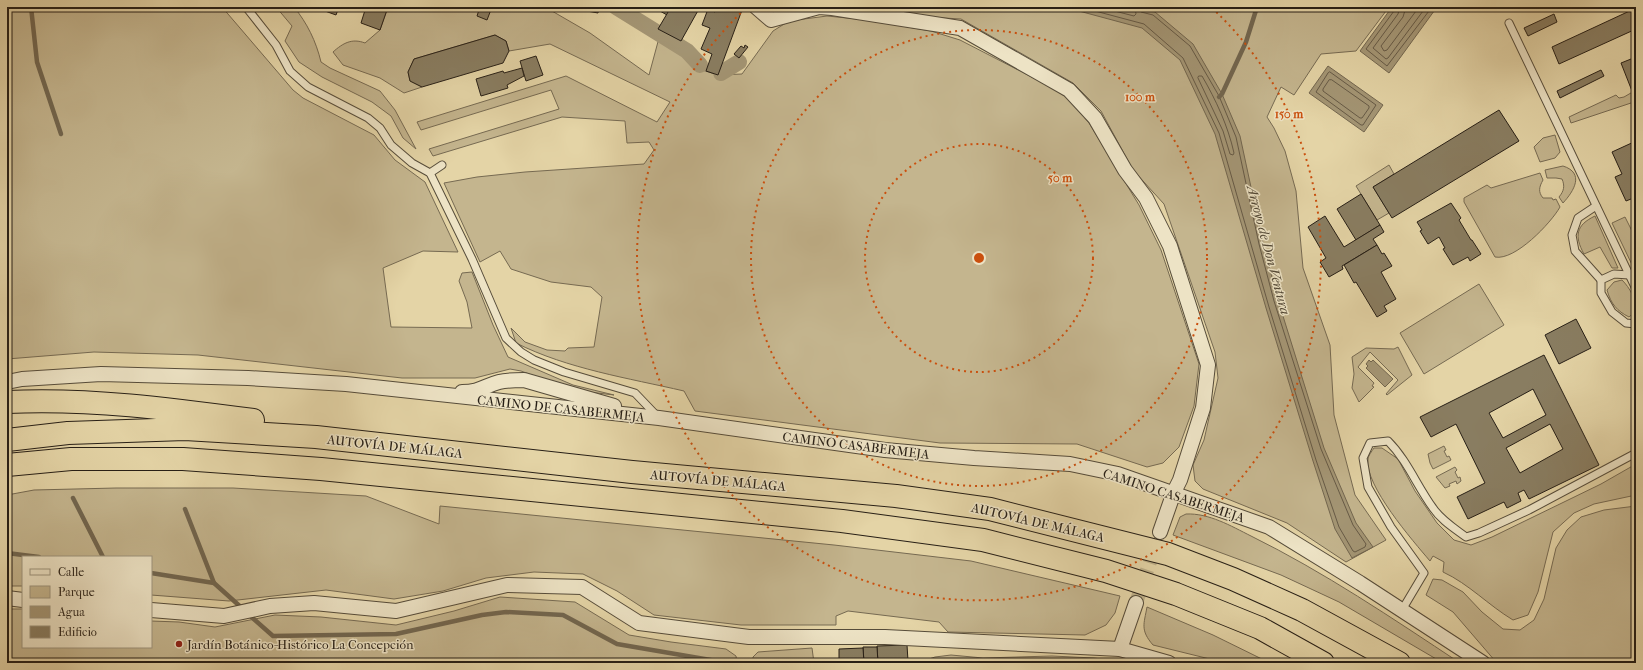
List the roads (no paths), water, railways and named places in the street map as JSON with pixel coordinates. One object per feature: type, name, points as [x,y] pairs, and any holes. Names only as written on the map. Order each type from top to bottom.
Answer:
[{"type":"highway","points":[[7,402],[84,402],[162,408],[255,421],[316,437]]},
{"type":"highway","name":"AUTOVÍA DE MÁLAGA","points":[[7,440],[68,433],[185,429],[316,437],[632,472],[896,496],[990,509],[1168,554],[1234,579],[1302,610],[1399,663]]},
{"type":"highway","points":[[7,465],[70,459],[183,459],[321,469],[842,521],[983,540],[1106,571],[1176,594],[1260,628],[1323,663]]},
{"type":"street","points":[[756,7],[771,20],[819,7],[960,28],[1069,90],[1095,118],[1125,170],[1146,198],[1170,246],[1208,365],[1203,408],[1180,480],[1174,492],[1160,532]]},
{"type":"street","points":[[7,382],[101,374],[263,379],[346,384],[434,395]]},
{"type":"street","name":"CAMINO DE CASABERMEJA","points":[[434,395],[436,391],[474,392],[497,382],[524,380],[659,418]]},
{"type":"street","name":"CAMINO DE CASABERMEJA","points":[[434,395],[659,418]]},
{"type":"street","name":"CAMINO CASABERMEJA","points":[[659,418],[885,450],[974,458],[1070,464],[1118,474],[1174,492],[1269,527],[1360,583],[1483,663]]},
{"type":"street","points":[[152,610],[224,616],[270,606],[314,603],[396,611],[506,585],[582,587],[639,623],[749,637],[885,637],[1120,649],[1169,663]]},
{"type":"street","points":[[7,598],[22,600]]},
{"type":"street","points":[[1120,649],[1136,603]]},
{"type":"lane","points":[[246,7],[276,45],[290,71],[308,87],[368,118],[380,128],[391,145],[412,162],[430,173],[474,264],[506,338],[521,352],[534,360],[564,372],[635,393],[659,418]]},
{"type":"lane","points":[[1509,23],[1636,290]]},
{"type":"lane","points":[[430,173],[442,165]]},
{"type":"lane","points":[[1596,206],[1578,218],[1572,235],[1575,251],[1601,280],[1601,293],[1612,312],[1626,323],[1636,324]]},
{"type":"lane","points":[[1601,280],[1614,274],[1629,275]]},
{"type":"lane","points":[[1402,610],[1424,573],[1391,527],[1368,487],[1363,458],[1370,443],[1388,441],[1398,451],[1433,509],[1466,537],[1479,533],[1529,510],[1636,453]]},
{"type":"water","points":[[1064,7],[1136,7],[1155,12],[1193,44],[1222,94],[1240,136],[1263,243],[1278,300],[1324,448],[1356,523],[1373,547],[1352,558],[1335,529],[1266,308],[1215,134],[1180,60],[1142,28]]},
{"type":"water","points":[[1392,7],[1437,7],[1389,73],[1360,51]]},
{"type":"water","points":[[1328,66],[1383,105],[1364,132],[1309,93]]},
{"type":"water","points":[[1369,360],[1371,362],[1373,360],[1393,379],[1385,387],[1366,368],[1368,366],[1366,364]]},
{"type":"waterway","points":[[31,7],[37,62],[61,134]]},
{"type":"waterway","points":[[616,7],[687,51],[700,65]]},
{"type":"waterway","points":[[1219,97],[1222,94],[1246,42],[1257,7]]},
{"type":"waterway","points":[[721,73],[739,62]]},
{"type":"waterway","points":[[73,498],[102,556]]},
{"type":"waterway","points":[[185,509],[214,583]]},
{"type":"waterway","points":[[7,553],[31,556]]},
{"type":"waterway","points":[[152,573],[214,583],[243,609]]},
{"type":"waterway","points":[[248,614],[273,636],[396,634],[482,615],[506,612],[563,615],[617,644],[728,663]]},
{"type":"tunnel","points":[[1136,603],[1156,544]]},
{"type":"place","name":"Jardín Botánico-Histórico La Concepción","points":[[179,644]]},
{"type":"water label","name":"Arroyo de Don Ventura","points":[[1269,250]]}]
